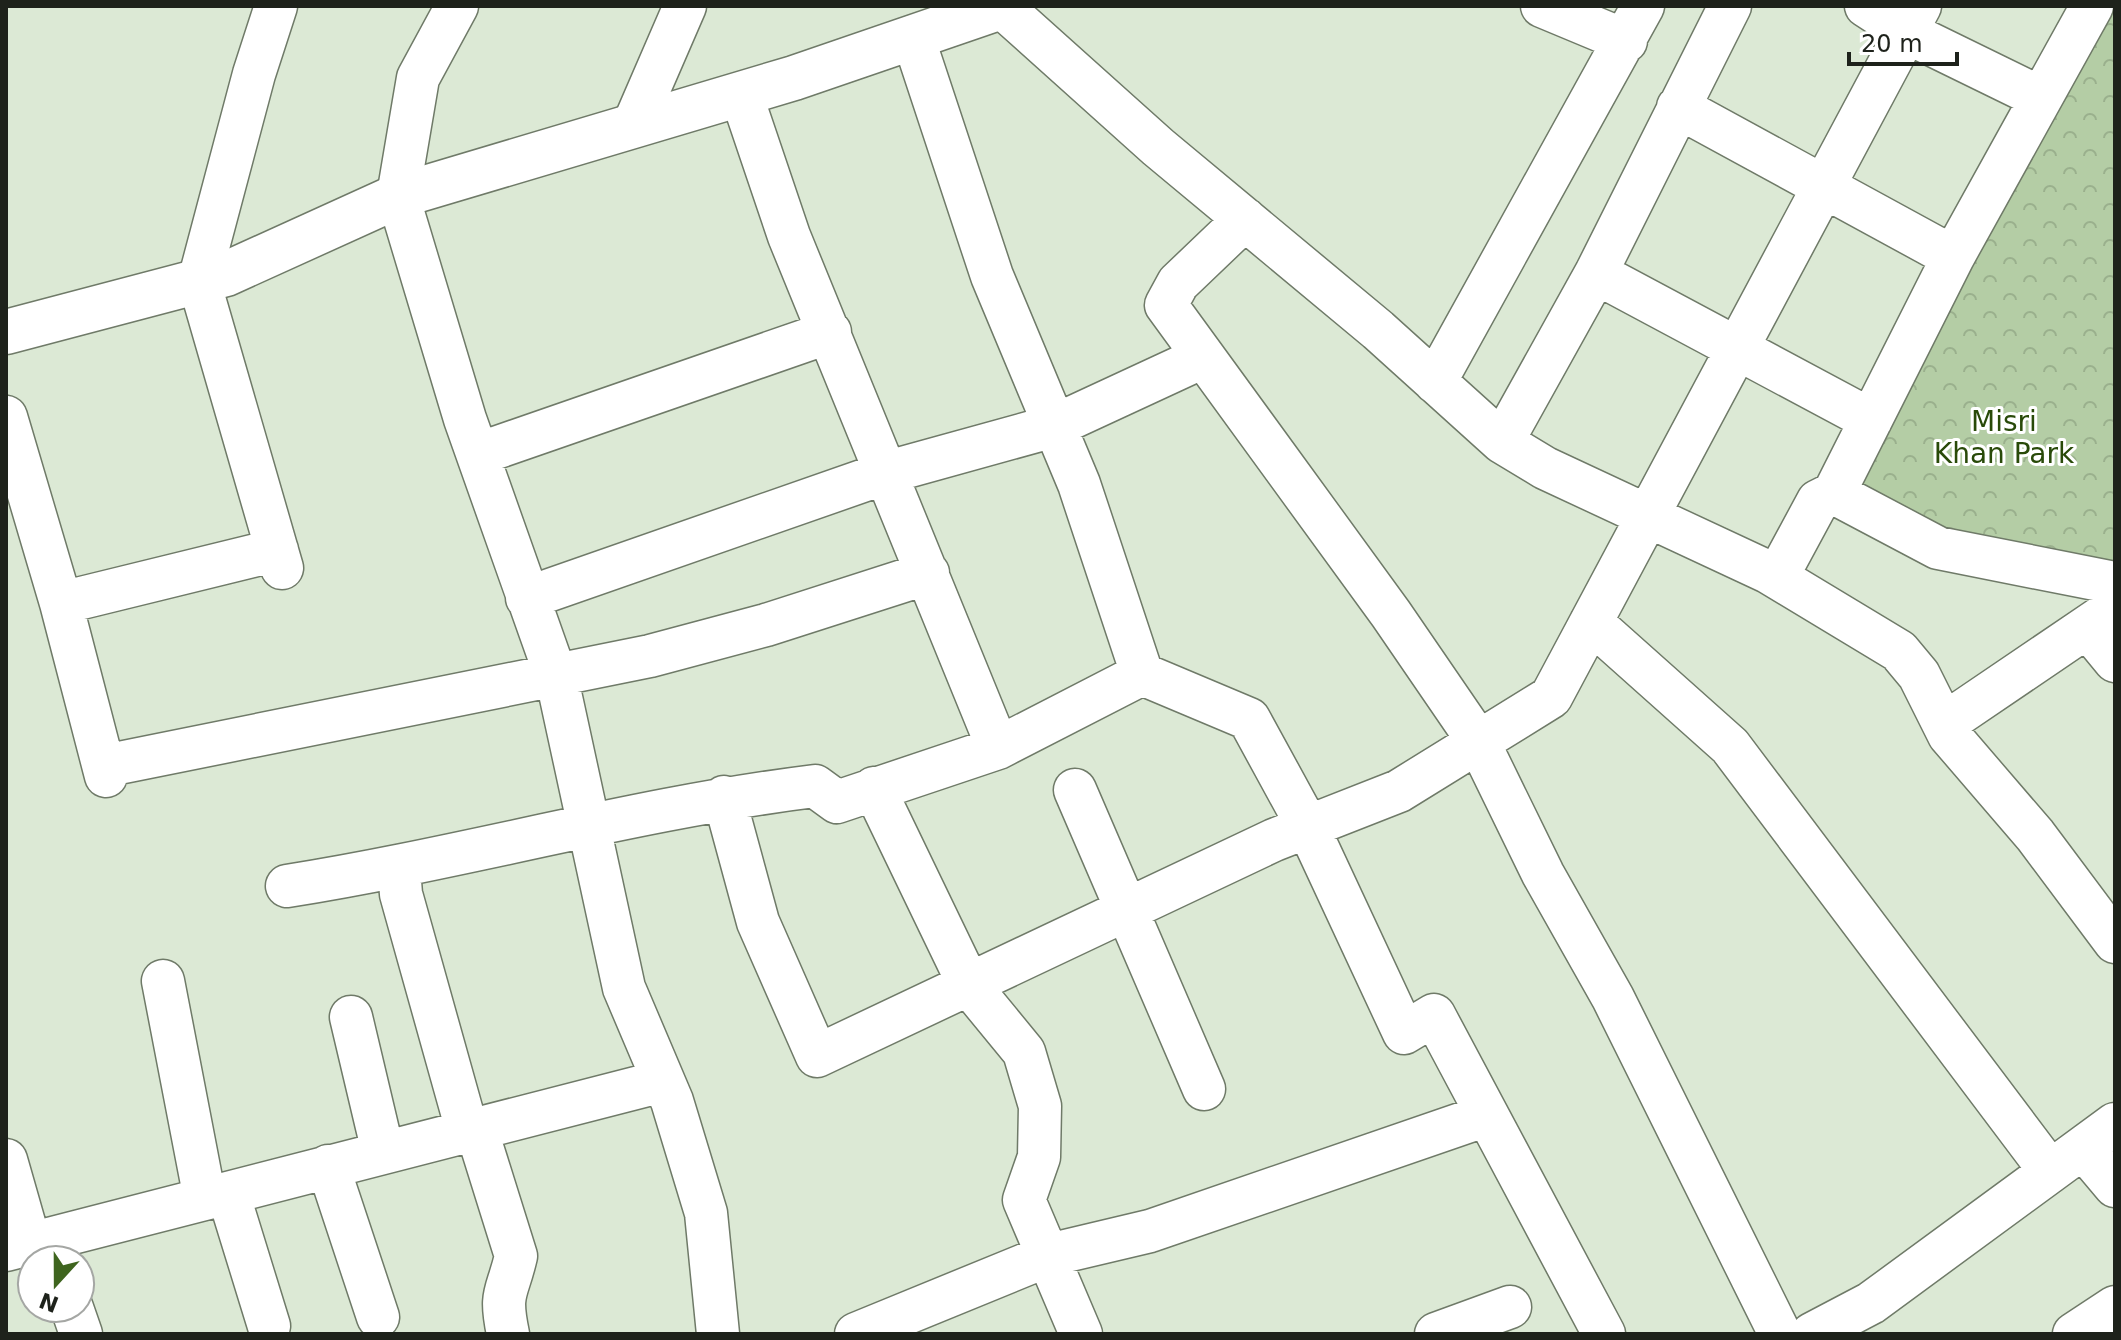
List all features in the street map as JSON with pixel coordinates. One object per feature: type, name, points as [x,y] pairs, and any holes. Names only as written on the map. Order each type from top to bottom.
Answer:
[{"type":"street","points":[[61,603],[279,559],[199,281],[254,74],[276,6]]},
{"type":"street","points":[[457,6],[418,78],[398,196],[478,454],[555,675],[624,988],[663,1081],[706,1213],[718,1334]]},
{"type":"street","points":[[633,126],[685,6]]},
{"type":"street","points":[[6,332],[226,274],[398,196],[741,94],[1003,6],[1158,147],[1502,442],[1545,468],[1649,514],[1777,577],[1899,651],[1919,675],[1944,724],[2115,942]]},
{"type":"street","points":[[1435,382],[1634,24],[1542,6]]},
{"type":"street","points":[[1502,442],[1596,273],[1730,6]]},
{"type":"street","points":[[1866,6],[1913,19],[2041,98]]},
{"type":"street","points":[[1777,577],[1818,501],[1834,493],[1953,257],[2092,6]]},
{"type":"street","points":[[724,797],[758,922],[817,1056],[1308,827],[1399,791],[1551,697],[1913,19]]},
{"type":"street","points":[[913,37],[992,276],[1079,484],[1142,674],[1249,719],[1308,827],[1404,1033],[1434,1015],[1604,1334]]},
{"type":"street","points":[[741,94],[789,236],[888,472],[998,748]]},
{"type":"street","points":[[1678,107],[1953,257]]},
{"type":"street","points":[[1245,219],[1178,283],[1166,305],[1391,614],[1478,741],[1543,874],[1613,998],[1780,1334]]},
{"type":"street","points":[[1596,273],[1871,420]]},
{"type":"street","points":[[478,454],[830,332]]},
{"type":"street","points":[[527,598],[888,472],[1054,426],[1203,357]]},
{"type":"street","points":[[6,417],[61,603],[105,771],[650,656],[751,629],[928,573]]},
{"type":"street","points":[[1834,493],[1938,548],[2115,583]]},
{"type":"street","points":[[1944,724],[2101,617],[2115,661]]},
{"type":"street","points":[[1591,622],[1730,746],[2115,1186]]},
{"type":"street","points":[[287,886],[399,869],[724,797],[815,786],[837,802],[998,748],[1142,674]]},
{"type":"street","points":[[874,788],[969,985],[1024,1052],[1040,1106],[1039,1157],[1024,1200],[1081,1334]]},
{"type":"street","points":[[1075,790],[1204,1089]]},
{"type":"street","points":[[399,869],[401,894],[472,1129],[516,1256],[511,1277],[503,1291],[508,1334]]},
{"type":"street","points":[[163,981],[216,1196],[269,1326]]},
{"type":"street","points":[[351,1017],[383,1152]]},
{"type":"street","points":[[50,1244],[328,1166],[663,1081]]},
{"type":"street","points":[[856,1334],[1049,1255],[1150,1231],[1487,1115]]},
{"type":"street","points":[[1812,1334],[1881,1318],[2083,1148]]},
{"type":"street","points":[[6,1160],[35,1244]]},
{"type":"street","points":[[328,1166],[378,1317]]},
{"type":"street","points":[[1436,1334],[1510,1307]]},
{"type":"street","points":[[2074,1334],[2115,1307]]},
{"type":"green space","name":"Misri Khan Park","points":[[2115,6],[2115,570],[1964,542],[1851,488]]}]
